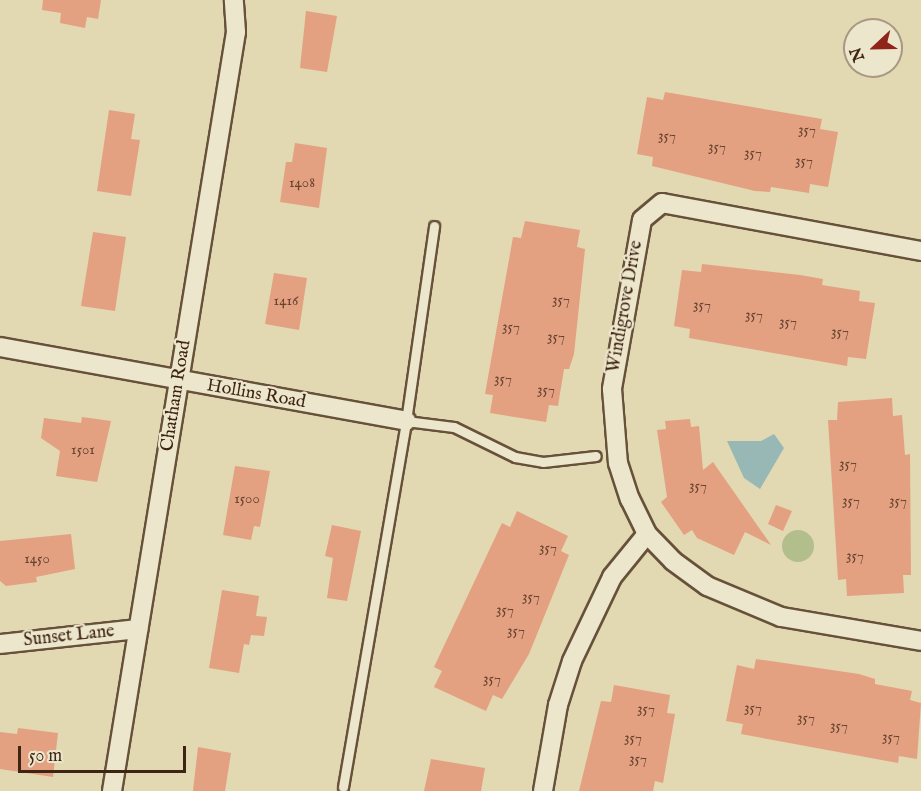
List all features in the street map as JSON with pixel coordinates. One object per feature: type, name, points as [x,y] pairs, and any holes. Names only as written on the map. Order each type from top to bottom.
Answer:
[{"type":"street","name":"Chatham Road","points":[[112,791],[236,32],[234,0]]},
{"type":"street","name":"Windigrove Drive","points":[[921,252],[662,203],[642,220],[612,389],[618,463],[646,534],[707,586],[747,605],[781,617],[921,641]]},
{"type":"street","name":"Hollins Road","points":[[0,347],[406,421]]},
{"type":"street","points":[[543,791],[558,705],[573,661],[612,577],[646,534]]},
{"type":"street","name":"Sunset Lane","points":[[0,644],[138,629]]},
{"type":"lane","points":[[343,787],[406,421],[434,226]]},
{"type":"lane","points":[[406,421],[454,427],[533,460],[596,456]]},
{"type":"green space","points":[[798,530],[810,534],[814,546],[810,558],[798,562],[786,558],[782,546],[786,534]]},
{"type":"water","points":[[774,434],[784,448],[760,489],[744,478],[727,441],[761,441]]},
{"type":"building","points":[[43,0],[101,0],[98,19],[87,17],[85,28],[60,23],[61,13],[42,10]]},
{"type":"building","points":[[306,11],[337,16],[327,72],[300,68]]},
{"type":"building","points":[[665,92],[822,119],[820,129],[838,132],[828,187],[810,184],[809,193],[771,187],[770,192],[755,191],[652,166],[653,157],[637,154],[647,97],[663,100]]},
{"type":"building","points":[[109,110],[135,114],[131,139],[140,140],[131,196],[97,191]]},
{"type":"building","points":[[295,143],[327,148],[319,208],[280,202],[286,162],[292,162]]},
{"type":"building","points":[[525,221],[580,230],[577,247],[585,249],[574,354],[569,369],[564,369],[558,406],[549,405],[546,422],[490,413],[493,395],[485,394],[513,237],[521,238]]},
{"type":"building","points":[[93,232],[126,237],[115,311],[81,306]]},
{"type":"building","points":[[702,264],[800,275],[823,279],[822,285],[860,291],[859,301],[875,303],[866,359],[848,357],[847,366],[689,338],[690,329],[674,326],[682,270],[701,272]]},
{"type":"building","points":[[274,273],[307,278],[299,330],[265,324]]},
{"type":"building","points":[[892,398],[893,416],[902,415],[905,455],[910,454],[911,575],[903,575],[904,593],[847,596],[846,579],[838,580],[828,420],[837,420],[838,402]]},
{"type":"building","points":[[82,417],[111,421],[97,482],[56,476],[60,451],[41,438],[44,418],[81,423]]},
{"type":"building","points":[[690,419],[691,427],[699,426],[703,470],[713,462],[771,545],[745,532],[734,555],[697,538],[692,530],[684,535],[661,502],[667,497],[657,430],[666,429],[665,421]]},
{"type":"building","points":[[235,466],[270,471],[260,527],[254,526],[251,540],[223,535]]},
{"type":"building","points":[[776,505],[792,511],[783,531],[768,524]]},
{"type":"building","points":[[517,511],[568,536],[561,551],[569,555],[529,654],[502,699],[493,695],[486,711],[434,687],[442,671],[434,667],[502,523],[510,527]]},
{"type":"building","points":[[332,525],[361,531],[347,601],[327,598],[333,558],[325,556]]},
{"type":"building","points":[[71,534],[75,569],[36,577],[37,582],[6,586],[0,581],[0,541]]},
{"type":"building","points":[[222,590],[259,596],[256,616],[267,617],[264,636],[251,635],[249,645],[244,644],[239,673],[209,668]]},
{"type":"building","points":[[756,659],[859,674],[875,679],[875,684],[912,691],[910,700],[921,703],[917,759],[899,756],[898,763],[741,734],[743,724],[726,721],[737,665],[754,669]]},
{"type":"building","points":[[614,685],[670,695],[667,713],[675,714],[663,783],[655,781],[653,791],[579,791],[601,701],[611,702]]},
{"type":"building","points":[[18,728],[58,733],[53,777],[0,769],[0,732],[17,734]]},
{"type":"building","points":[[198,747],[231,753],[225,791],[193,791]]},
{"type":"building","points":[[431,759],[485,768],[481,791],[424,791]]}]
